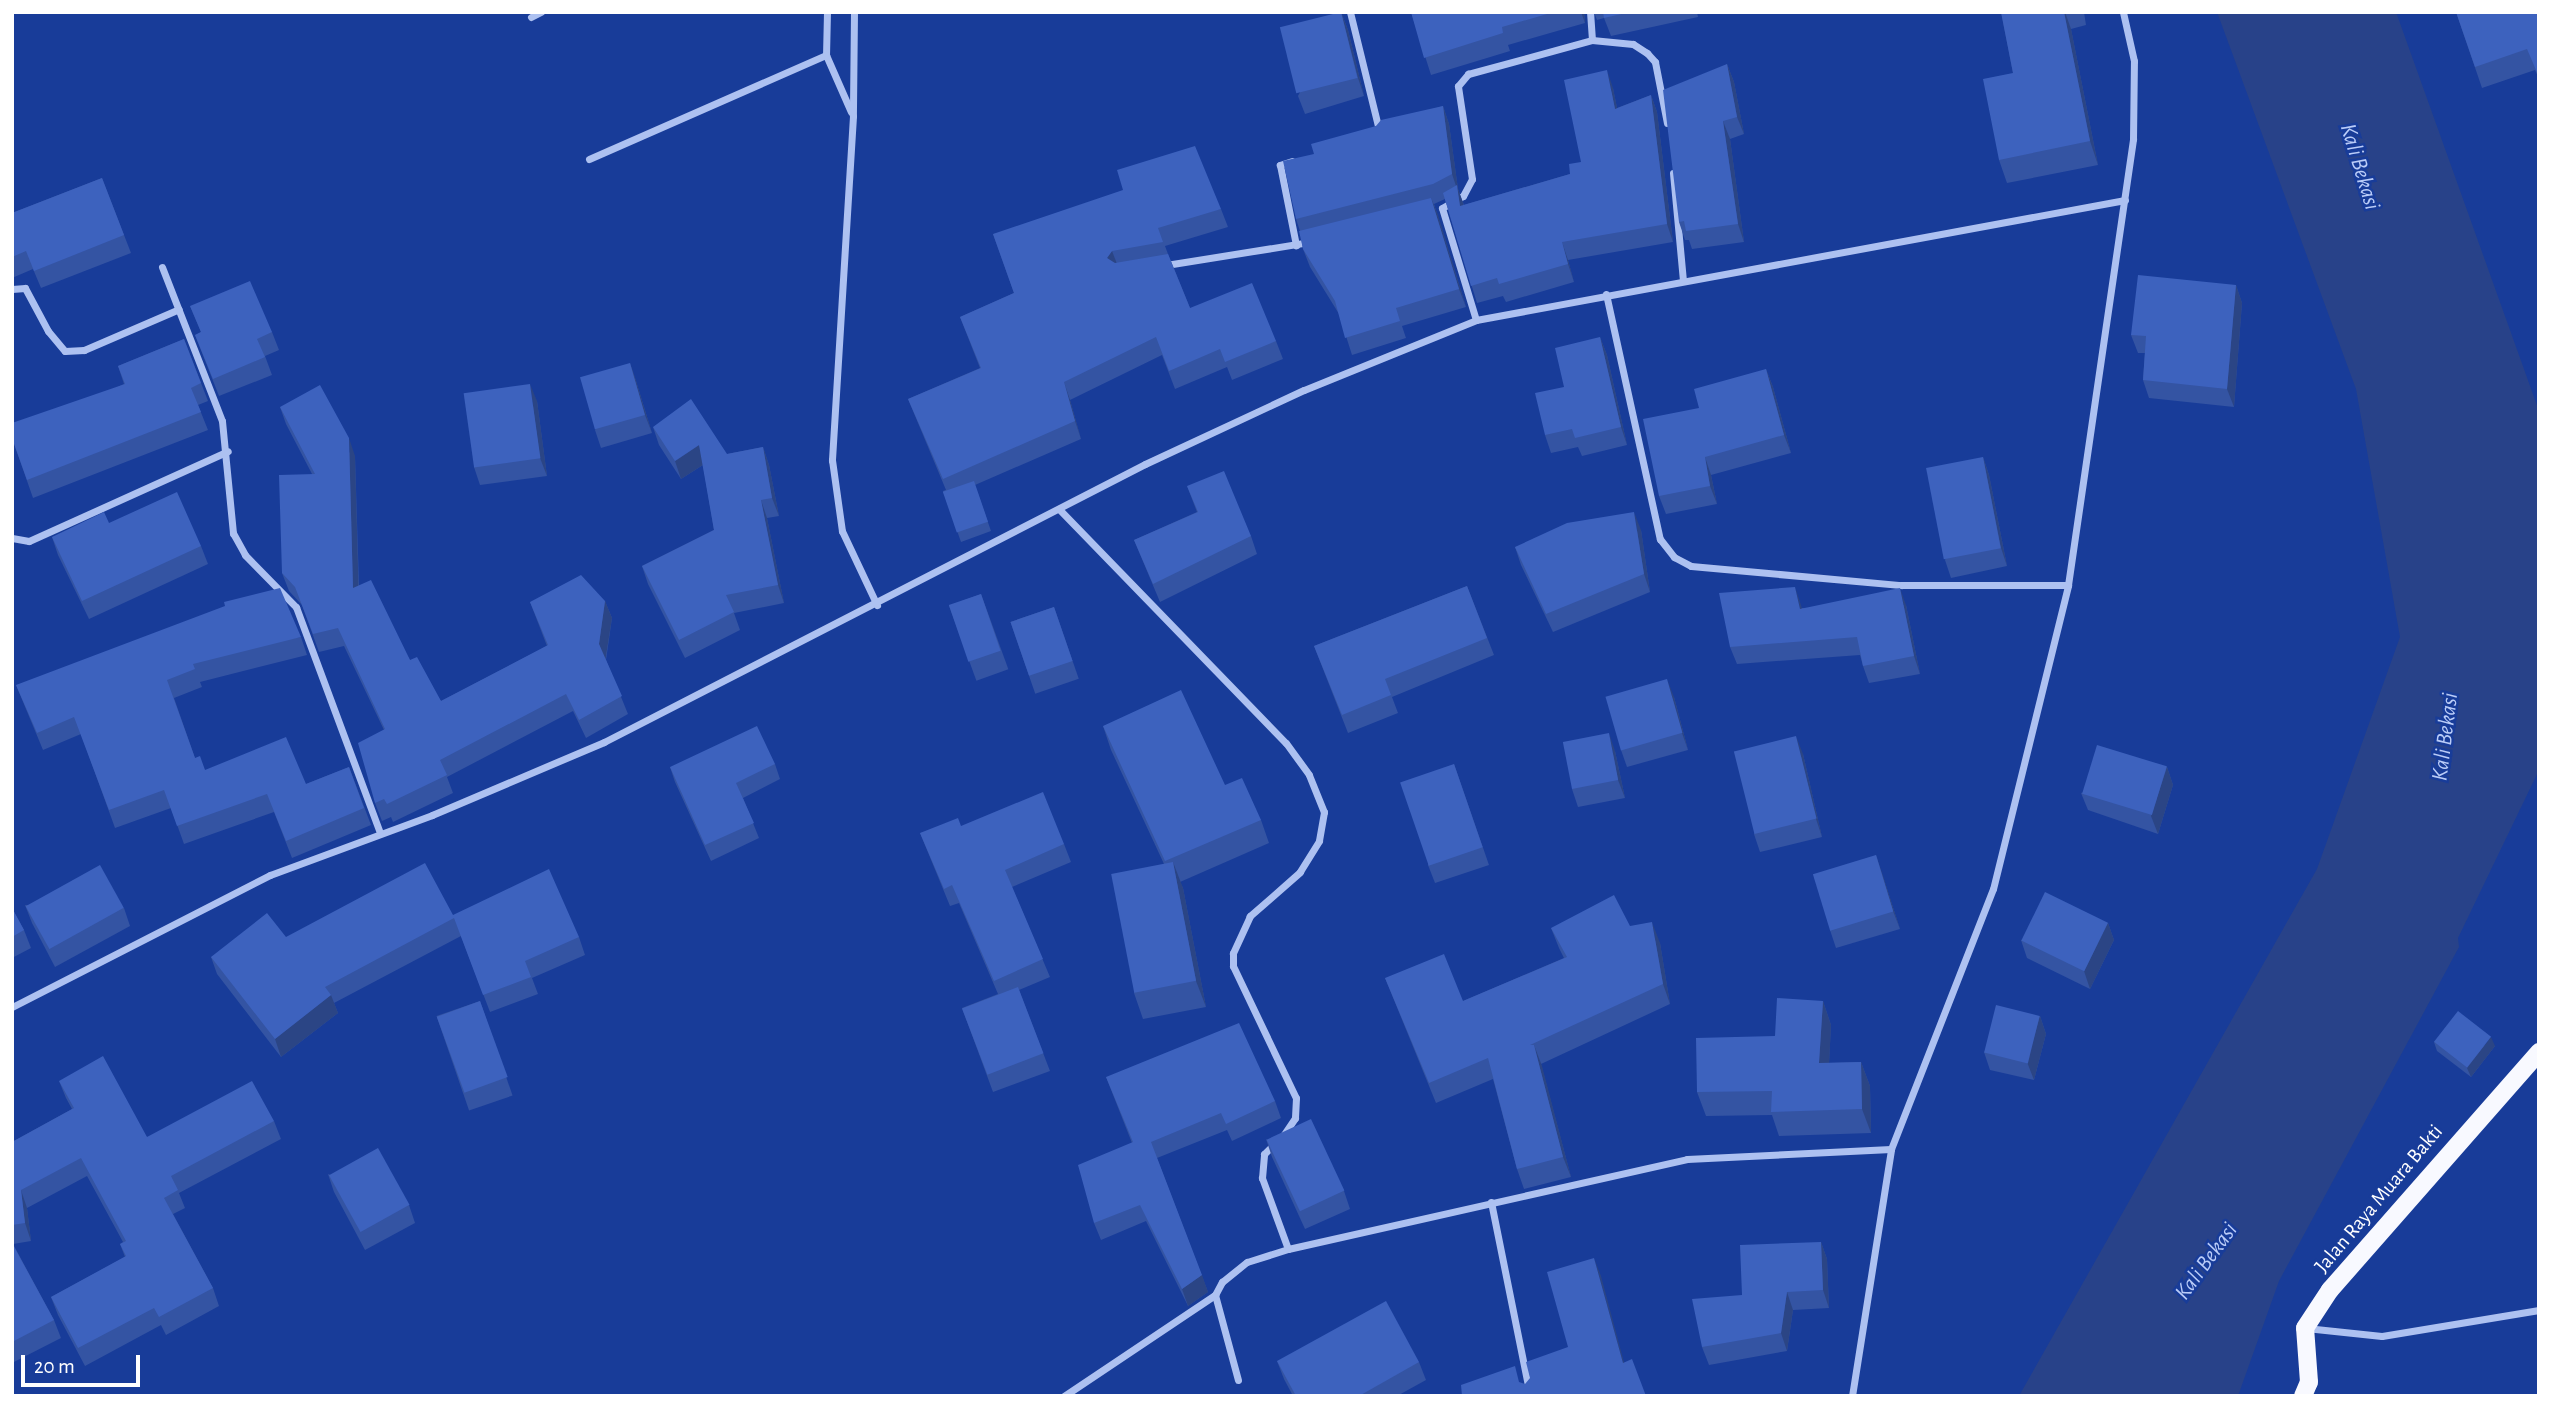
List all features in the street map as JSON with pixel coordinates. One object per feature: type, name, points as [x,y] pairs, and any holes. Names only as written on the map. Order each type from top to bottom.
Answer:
[{"type":"main road","name":"Jalan Raya Muara Bakti","points":[[2305,1328],[2369,1241],[2539,1052]]},
{"type":"main road","points":[[2303,1396],[2309,1382],[2305,1328]]},
{"type":"street","points":[[531,17],[541,12]]},
{"type":"street","points":[[827,12],[826,55],[853,116]]},
{"type":"street","points":[[854,12],[853,116],[832,460],[842,531],[877,605]]},
{"type":"street","points":[[1350,12],[1381,138],[1368,141]]},
{"type":"street","points":[[1590,12],[1592,40]]},
{"type":"street","points":[[1852,1396],[1891,1149],[1993,889],[2068,585],[2133,139],[2134,61],[2123,12]]},
{"type":"street","points":[[1430,211],[1442,208],[1463,196],[1472,179],[1458,86],[1462,78],[1592,40],[1633,44],[1655,62],[1668,130]]},
{"type":"street","points":[[589,159],[826,55]]},
{"type":"street","points":[[1671,156],[1683,280]]},
{"type":"street","points":[[1296,245],[1280,165],[1305,158]]},
{"type":"street","points":[[12,1007],[233,892],[604,742],[877,605],[1059,509],[1304,390],[1476,320],[2125,200]]},
{"type":"street","points":[[1442,208],[1476,320]]},
{"type":"street","points":[[1158,267],[1321,239]]},
{"type":"street","points":[[162,267],[222,421],[228,451],[233,533],[245,555],[296,607],[380,833]]},
{"type":"street","points":[[12,289],[25,288],[48,331],[65,351],[84,350],[179,309]]},
{"type":"street","points":[[1606,294],[1660,539],[1674,556],[1691,566],[1901,585],[2068,585]]},
{"type":"street","points":[[12,538],[29,541],[228,451]]},
{"type":"street","points":[[1059,509],[1286,743],[1309,775],[1324,812],[1319,841],[1300,872],[1250,916],[1233,953],[1233,966],[1296,1098],[1295,1118],[1264,1154],[1261,1166],[1288,1249]]},
{"type":"street","points":[[1064,1396],[1215,1295],[1222,1282],[1247,1262],[1288,1249],[1687,1159],[1891,1149]]},
{"type":"street","points":[[1490,1202],[1530,1396]]},
{"type":"street","points":[[1215,1295],[1238,1380]]},
{"type":"street","points":[[2305,1328],[2382,1336],[2539,1310]]},
{"type":"water","name":"Kali Bekasi","points":[[2217,12],[2396,12],[2539,411],[2539,770],[2458,938],[2459,947],[2279,1281],[2238,1396],[2019,1396],[2317,869],[2400,637],[2356,389]]},
{"type":"building","points":[[1341,12],[1357,78],[1296,93],[1280,27]]},
{"type":"building","points":[[1411,12],[1554,12],[1502,27],[1503,33],[1424,58]]},
{"type":"building","points":[[1603,12],[1630,12],[1604,18]]},
{"type":"building","points":[[2001,12],[2064,12],[2090,141],[1999,160],[1983,79],[2013,73]]},
{"type":"building","points":[[2456,12],[2539,12],[2539,77],[2527,49],[2475,67]]},
{"type":"building","points":[[1727,64],[1737,117],[1723,121],[1738,224],[1686,231],[1684,221],[1679,222],[1663,90]]},
{"type":"building","points":[[1607,70],[1615,109],[1651,95],[1667,224],[1562,242],[1568,264],[1499,284],[1497,278],[1471,286],[1443,193],[1457,185],[1460,206],[1570,174],[1569,164],[1581,162],[1564,80]]},
{"type":"building","points":[[1443,106],[1452,174],[1433,184],[1296,219],[1283,161],[1314,154],[1311,144],[1376,126],[1381,120]]},
{"type":"building","points":[[1195,146],[1221,209],[1158,228],[1163,242],[1112,251],[1107,258],[1115,263],[1168,254],[1190,308],[1252,283],[1276,341],[1225,362],[1220,349],[1169,371],[1156,337],[1064,382],[1075,421],[943,479],[908,399],[981,368],[960,317],[1014,293],[993,234],[1123,190],[1117,170]]},
{"type":"building","points":[[102,178],[124,235],[34,271],[26,251],[12,257],[12,213]]},
{"type":"building","points":[[1431,198],[1459,289],[1396,308],[1400,321],[1345,338],[1335,301],[1303,249],[1299,231]]},
{"type":"building","points":[[2138,275],[2236,285],[2227,389],[2143,380],[2146,336],[2131,335]]},
{"type":"building","points":[[250,281],[272,332],[257,339],[265,357],[213,379],[195,335],[201,332],[190,306]]},
{"type":"building","points":[[1600,337],[1621,427],[1575,438],[1572,429],[1545,435],[1535,393],[1564,387],[1555,348]]},
{"type":"building","points":[[184,339],[201,383],[191,388],[201,412],[27,480],[12,438],[12,423],[125,384],[118,366]]},
{"type":"building","points":[[630,363],[645,415],[595,429],[580,377]]},
{"type":"building","points":[[1766,369],[1784,435],[1705,457],[1710,486],[1659,496],[1643,419],[1699,408],[1694,389]]},
{"type":"building","points":[[530,384],[540,458],[474,468],[464,393]]},
{"type":"building","points":[[320,385],[349,438],[353,588],[371,580],[410,660],[417,657],[441,701],[548,645],[530,602],[581,575],[605,601],[599,644],[622,696],[579,720],[566,694],[440,760],[447,775],[387,804],[384,799],[375,803],[358,743],[385,729],[338,628],[313,634],[295,587],[282,573],[279,475],[315,474],[280,407]]},
{"type":"building","points":[[691,399],[727,454],[763,447],[772,498],[761,500],[778,585],[726,595],[734,612],[679,640],[642,566],[714,530],[699,445],[675,461],[653,427]]},
{"type":"building","points":[[1983,457],[2001,548],[1944,559],[1926,468]]},
{"type":"building","points":[[1224,471],[1251,536],[1153,584],[1134,540],[1198,512],[1187,486]]},
{"type":"building","points":[[974,481],[988,522],[957,532],[943,492]]},
{"type":"building","points":[[177,492],[201,546],[82,601],[52,537],[104,512],[109,523]]},
{"type":"building","points":[[1634,512],[1644,574],[1546,614],[1515,547],[1567,523]]},
{"type":"building","points":[[1467,586],[1487,638],[1385,679],[1391,695],[1342,715],[1314,646]]},
{"type":"building","points":[[1795,587],[1800,609],[1900,588],[1914,656],[1863,666],[1857,637],[1730,647],[1719,593]]},
{"type":"building","points":[[280,588],[301,637],[193,664],[195,669],[167,680],[195,758],[200,756],[205,770],[286,737],[306,784],[349,767],[364,808],[286,841],[267,794],[177,826],[164,790],[109,810],[74,717],[37,733],[16,685],[225,606],[224,602]]},
{"type":"building","points":[[981,594],[1001,651],[968,662],[949,605]]},
{"type":"building","points":[[1054,607],[1073,661],[1029,676],[1011,622]]},
{"type":"building","points":[[1667,679],[1682,733],[1621,750],[1605,697]]},
{"type":"building","points":[[1181,690],[1225,785],[1242,778],[1261,820],[1165,861],[1103,726]]},
{"type":"building","points":[[757,726],[775,764],[736,783],[754,823],[705,845],[670,767]]},
{"type":"building","points":[[1609,733],[1618,780],[1572,789],[1563,742]]},
{"type":"building","points":[[1796,736],[1817,818],[1754,834],[1734,751]]},
{"type":"building","points":[[2097,745],[2167,766],[2152,815],[2082,794]]},
{"type":"building","points":[[1454,764],[1483,847],[1429,866],[1400,783]]},
{"type":"building","points":[[1043,792],[1064,844],[1005,870],[1043,959],[994,981],[952,885],[944,889],[920,833],[958,818],[961,826]]},
{"type":"building","points":[[1876,855],[1893,911],[1830,931],[1813,874]]},
{"type":"building","points":[[1173,862],[1196,981],[1134,993],[1111,874]]},
{"type":"building","points":[[425,863],[453,915],[549,869],[579,937],[525,961],[531,977],[483,995],[454,918],[325,987],[331,995],[275,1039],[211,957],[267,913],[286,937]]},
{"type":"building","points":[[100,865],[124,908],[49,949],[26,906]]},
{"type":"building","points":[[2045,892],[2108,923],[2084,971],[2021,941]]},
{"type":"building","points":[[1614,895],[1630,926],[1652,922],[1663,984],[1530,1045],[1534,1045],[1563,1157],[1517,1169],[1488,1058],[1429,1083],[1385,978],[1444,954],[1463,1001],[1567,957],[1551,928]]},
{"type":"building","points":[[12,908],[24,930],[12,937]]},
{"type":"building","points":[[1018,987],[1043,1053],[987,1075],[962,1009]]},
{"type":"building","points":[[1777,998],[1823,1001],[1819,1063],[1861,1062],[1862,1109],[1771,1112],[1772,1091],[1697,1092],[1696,1038],[1775,1036]]},
{"type":"building","points":[[480,1001],[508,1077],[464,1093],[437,1017]]},
{"type":"building","points":[[1996,1005],[2040,1016],[2028,1063],[1984,1053]]},
{"type":"building","points":[[2458,1011],[2491,1037],[2467,1068],[2434,1042]]},
{"type":"building","points":[[1239,1023],[1275,1101],[1226,1124],[1221,1113],[1151,1142],[1202,1275],[1182,1289],[1140,1205],[1094,1223],[1078,1165],[1133,1142],[1106,1077]]},
{"type":"building","points":[[103,1056],[147,1137],[252,1081],[274,1121],[171,1176],[178,1190],[164,1198],[213,1288],[159,1317],[154,1308],[78,1348],[51,1297],[126,1256],[120,1244],[126,1241],[81,1158],[21,1190],[25,1223],[12,1225],[12,1142],[74,1108],[59,1081]]},
{"type":"building","points":[[1311,1119],[1344,1191],[1300,1211],[1267,1140]]},
{"type":"building","points":[[378,1148],[410,1205],[361,1232],[329,1175]]},
{"type":"building","points":[[1821,1242],[1823,1290],[1787,1292],[1781,1333],[1702,1347],[1692,1299],[1742,1295],[1740,1245]]},
{"type":"building","points":[[12,1243],[54,1320],[12,1342]]},
{"type":"building","points":[[1594,1258],[1623,1363],[1632,1359],[1646,1396],[1462,1396],[1461,1385],[1515,1366],[1519,1382],[1525,1384],[1530,1378],[1526,1362],[1568,1347],[1547,1272]]},
{"type":"building","points":[[1386,1301],[1419,1362],[1359,1396],[1296,1396],[1277,1361]]}]
